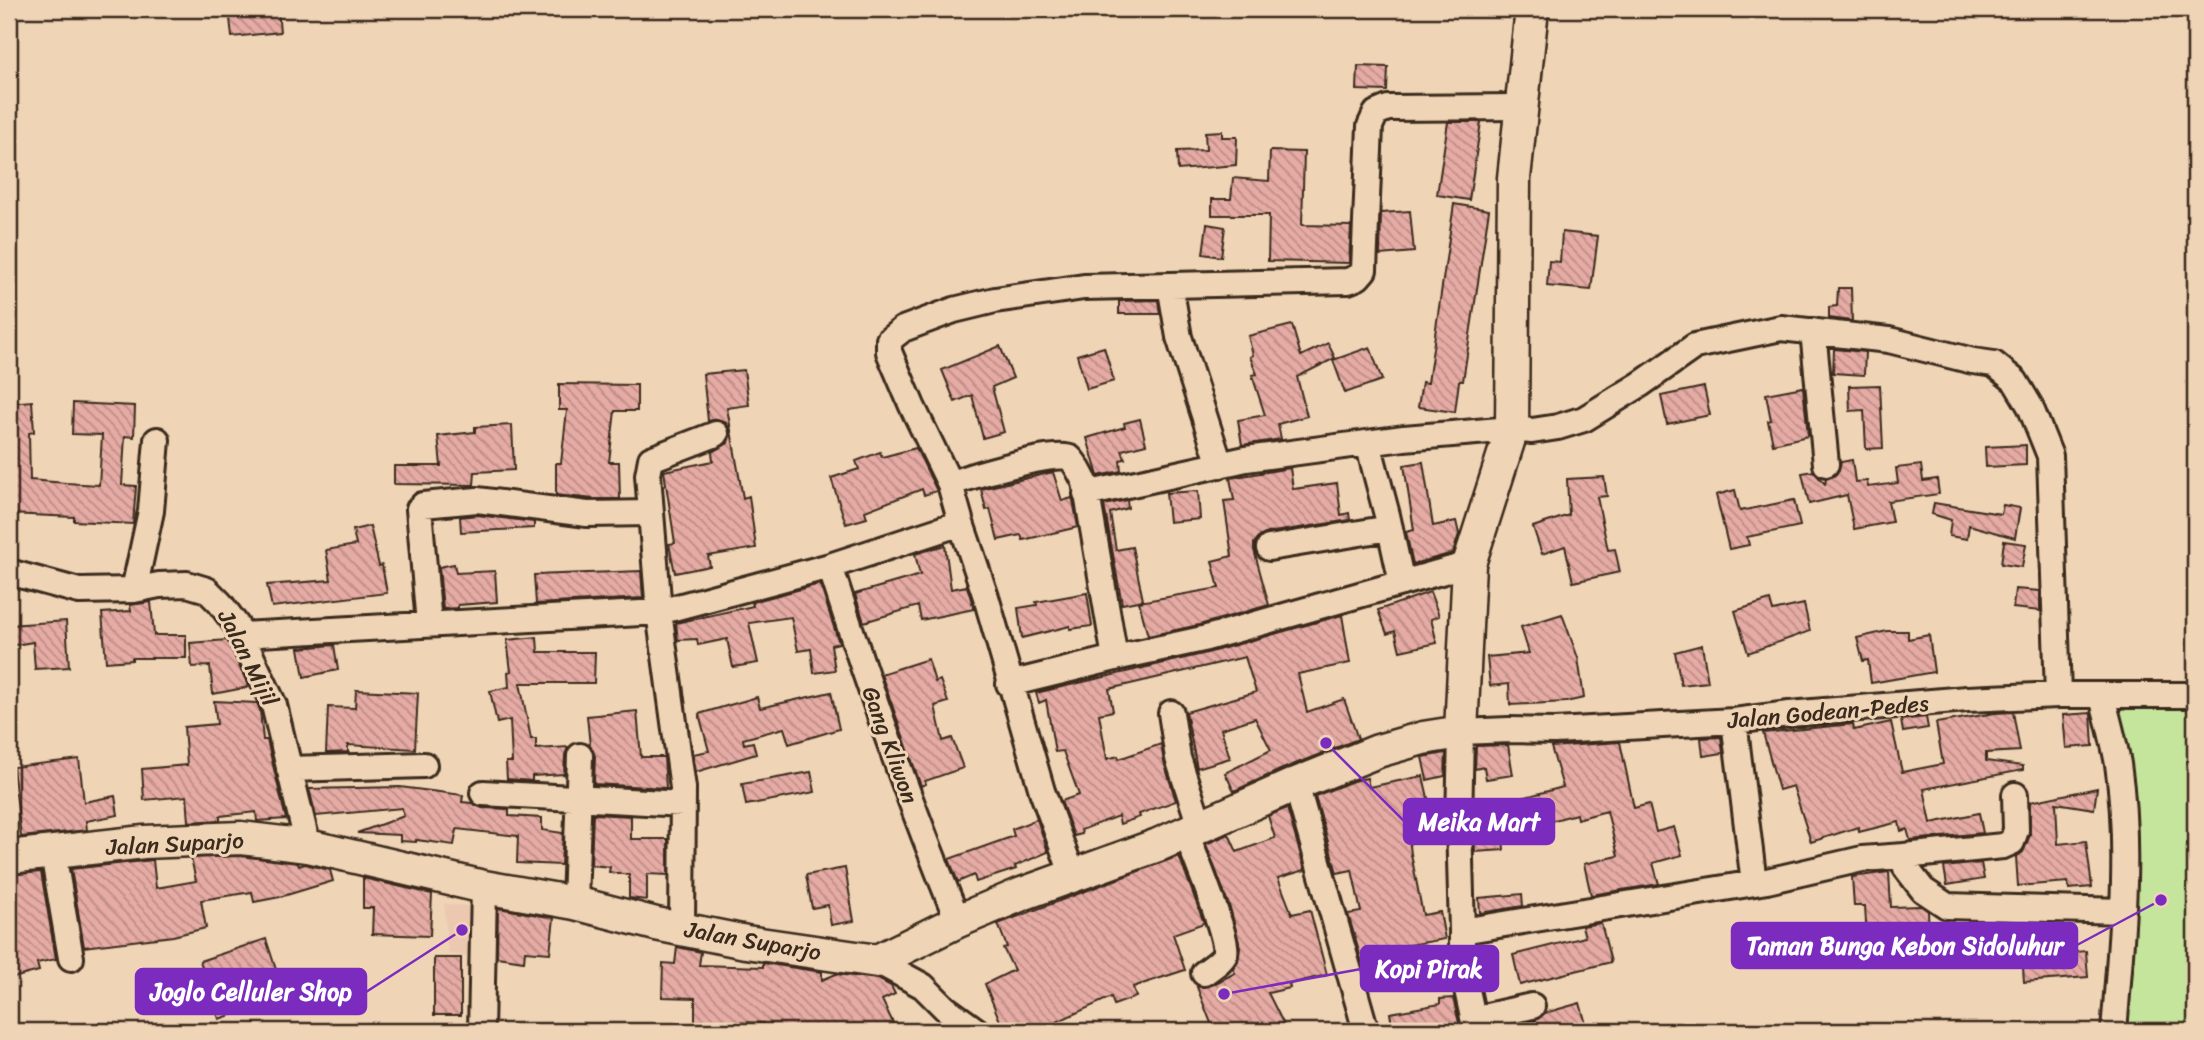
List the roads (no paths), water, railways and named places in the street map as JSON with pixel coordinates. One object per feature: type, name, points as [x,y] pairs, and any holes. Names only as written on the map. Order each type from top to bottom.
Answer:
[{"type":"main road","points":[[877,961],[958,921],[1193,830],[1378,751],[1423,738],[1461,732],[1469,564],[1512,429],[1514,178],[1532,9]]},
{"type":"main road","name":"Jalan Suparjo","points":[[9,857],[144,842],[241,838],[308,846],[484,887],[575,903],[746,942],[877,961]]},
{"type":"street","points":[[1073,876],[1042,791],[950,484],[894,362],[888,346],[891,338],[919,322],[954,310],[995,300],[1084,287],[1348,281],[1358,277],[1364,270],[1370,125],[1376,113],[1388,108],[1521,107]]},
{"type":"street","points":[[1170,285],[1179,338],[1220,465]]},
{"type":"street","points":[[1086,494],[1247,459],[1368,443],[1512,429],[1545,429],[1584,419],[1695,346],[1781,328],[1889,340],[1994,364],[2015,381],[2030,406],[2050,456],[2058,695]]},
{"type":"street","points":[[1813,331],[1826,464]]},
{"type":"street","points":[[682,929],[683,788],[659,612],[648,475],[651,459],[716,434]]},
{"type":"street","points":[[134,590],[151,511],[156,440]]},
{"type":"street","points":[[1368,443],[1402,583]]},
{"type":"street","points":[[950,484],[963,478],[1038,459],[1066,456],[1072,460],[1085,482],[1115,658]]},
{"type":"street","points":[[429,624],[419,509],[423,505],[477,500],[587,514],[651,513]]},
{"type":"street","points":[[241,635],[659,612],[830,566],[961,523]]},
{"type":"street","points":[[1269,548],[1390,528]]},
{"type":"street","points":[[1009,684],[1203,639],[1469,564]]},
{"type":"street","name":"Gang Kliwon","points":[[830,566],[911,806],[958,921]]},
{"type":"street","name":"Jalan Mijil","points":[[9,572],[79,591],[134,590],[159,585],[187,584],[207,590],[220,603],[241,635],[275,705],[308,846]]},
{"type":"street","name":"Jalan Godean-Pedes","points":[[1461,732],[1555,731],[1734,721],[1940,701],[2058,695],[2195,695]]},
{"type":"street","points":[[2102,697],[2118,767],[2124,838],[2123,911],[2114,1031]]},
{"type":"street","points":[[1171,713],[1193,830],[1226,949],[1224,956],[1205,973]]},
{"type":"street","points":[[1734,721],[1754,883]]},
{"type":"street","points":[[1461,732],[1459,823],[1462,967],[1475,1025],[1532,1006]]},
{"type":"street","points":[[575,903],[580,756]]},
{"type":"street","points":[[289,769],[424,765]]},
{"type":"street","points":[[1296,784],[1366,1031]]},
{"type":"street","points":[[483,793],[683,804]]},
{"type":"street","points":[[1462,931],[1754,883],[1861,859],[2003,846],[2012,842],[2016,830],[2015,794]]},
{"type":"street","points":[[53,853],[71,958]]},
{"type":"street","points":[[1904,856],[1906,867],[1923,890],[1947,906],[2123,911]]},
{"type":"street","points":[[481,1031],[484,887]]},
{"type":"street","points":[[877,961],[923,986],[945,1008],[977,1031]]},
{"type":"place","name":"Meika Mart","points":[[1326,743]]},
{"type":"place","name":"Taman Bunga Kebon Sidoluhur","points":[[2161,900]]},
{"type":"place","name":"Joglo Celluler Shop","points":[[462,930]]},
{"type":"place","name":"Kopi Pirak","points":[[1224,994]]}]
